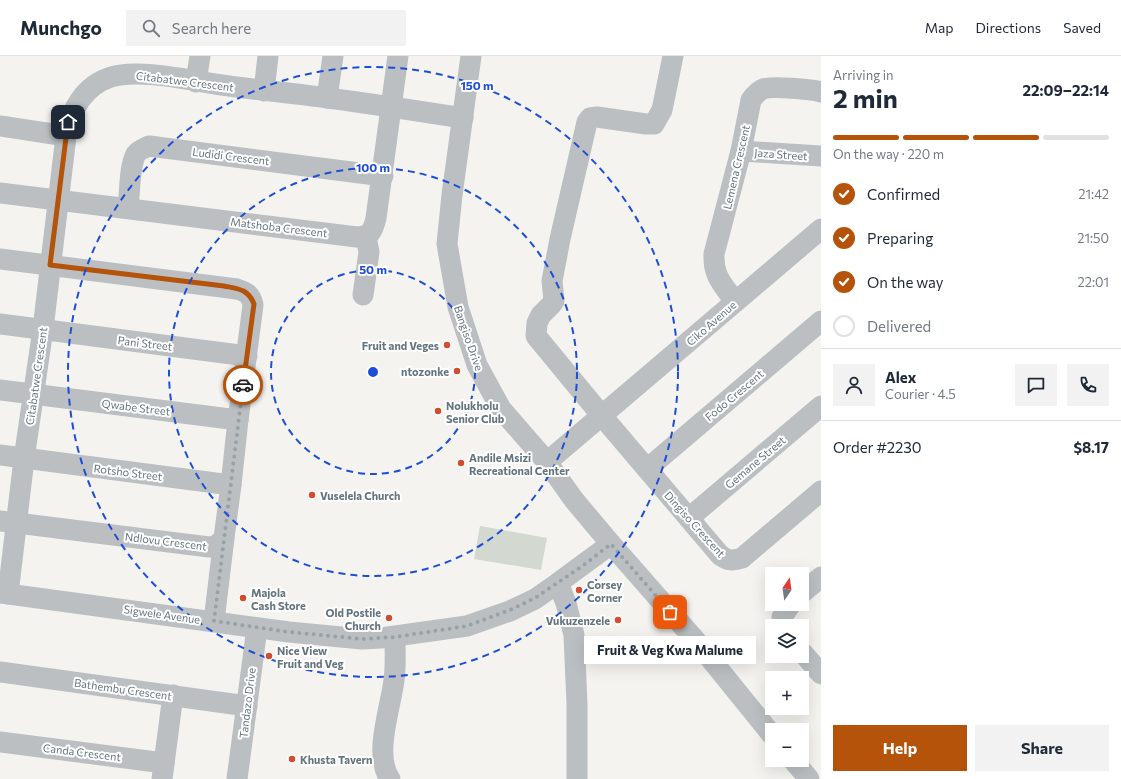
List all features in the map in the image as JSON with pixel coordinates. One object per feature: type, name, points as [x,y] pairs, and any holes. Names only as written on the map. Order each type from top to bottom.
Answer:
[{"type":"street","points":[[196,82],[200,56]]},
{"type":"street","points":[[264,91],[268,56]]},
{"type":"street","points":[[327,98],[333,56]]},
{"type":"street","points":[[363,295],[369,252],[366,237],[374,227],[383,176],[398,56]]},
{"type":"street","name":"Bangiso Drive","points":[[471,56],[447,244],[458,307],[476,365],[501,409],[547,462],[574,500],[696,641],[765,726]]},
{"type":"street","points":[[602,416],[545,348],[536,336],[536,329],[541,315],[554,301],[552,281],[560,239],[587,122],[590,118],[596,117],[654,124],[662,110],[673,56]]},
{"type":"street","name":"Citabatwe Crescent","points":[[4,594],[8,522],[24,459],[34,394],[68,122],[85,92],[96,83],[104,79],[121,74],[147,75],[327,98],[463,118]]},
{"type":"street","name":"Lemena Crescent","points":[[735,302],[719,279],[714,264],[714,254],[741,151],[751,100],[753,96],[765,88],[821,92]]},
{"type":"street","points":[[0,126],[66,136]]},
{"type":"street","name":"Ludidi Crescent","points":[[128,208],[134,159],[137,153],[149,146],[383,176]]},
{"type":"street","name":"Jaza Street","points":[[741,151],[821,156]]},
{"type":"street","name":"Matshoba Crescent","points":[[0,193],[366,237]]},
{"type":"street","name":"Ciko Avenue","points":[[547,462],[821,229]]},
{"type":"street","name":"Ndlovu Crescent","points":[[0,259],[224,286],[245,291],[251,296],[254,304],[224,538],[220,543],[215,547],[209,547],[8,522]]},
{"type":"street","name":"Fodo Crescent","points":[[647,469],[821,321]]},
{"type":"street","name":"Pani Street","points":[[0,324],[247,356]]},
{"type":"street","name":"Qwabe Street","points":[[0,390],[238,420]]},
{"type":"street","name":"Gemane Street","points":[[689,518],[821,406]]},
{"type":"street","name":"Dingiso Crescent","points":[[602,416],[720,555],[730,560],[742,558],[821,491]]},
{"type":"street","name":"Rotsho Street","points":[[0,455],[231,485]]},
{"type":"street","points":[[214,621],[224,538]]},
{"type":"street","name":"Sigwele Avenue","points":[[4,594],[302,634],[362,639],[395,637],[473,624],[510,610],[535,598],[558,583],[611,544]]},
{"type":"street","points":[[809,587],[821,577]]},
{"type":"street","points":[[558,583],[566,603],[574,635],[577,704],[577,779]]},
{"type":"street","name":"Tandazo Drive","points":[[237,779],[257,628]]},
{"type":"street","points":[[390,779],[386,774],[384,767],[383,748],[384,731],[395,674],[395,637]]},
{"type":"street","points":[[809,659],[819,668]]},
{"type":"street","name":"Bathembu Crescent","points":[[0,672],[247,706]]},
{"type":"street","points":[[163,771],[172,695]]},
{"type":"street","name":"Canda Crescent","points":[[0,742],[163,771]]},
{"type":"street","points":[[799,767],[809,779]]},
{"type":"shaded area","points":[[480,526],[547,538],[541,570],[474,559]]},
{"type":"way so far","points":[[243,385],[214,621],[289,632],[362,639],[395,637],[467,626],[491,618],[535,598],[581,567],[611,544],[670,612]]},
{"type":"place","name":"Fruit and Veges","points":[[447,345]]},
{"type":"place","name":"ntozonke","points":[[457,371]]},
{"type":"place","name":"Nolukholu Senior Club","points":[[438,411]]},
{"type":"place","name":"Andile Msizi Recreational Center","points":[[461,463]]},
{"type":"place","name":"Vuselela Church","points":[[312,495]]},
{"type":"place","name":"Corsey Corner","points":[[579,590]]},
{"type":"place","name":"Majola Cash Store","points":[[243,598]]},
{"type":"place","name":"Fruit & Veg Kwa Malume","points":[[670,612]]},
{"type":"place","name":"Old Postile Church","points":[[389,618]]},
{"type":"place","name":"Vukuzenzele","points":[[618,620]]},
{"type":"place","name":"Nice View Fruit and Veg","points":[[269,656]]},
{"type":"place","name":"Khusta Tavern","points":[[292,759]]},
{"type":"route","points":[[68,122],[50,265],[224,286],[245,291],[251,296],[254,304],[243,385]]}]
